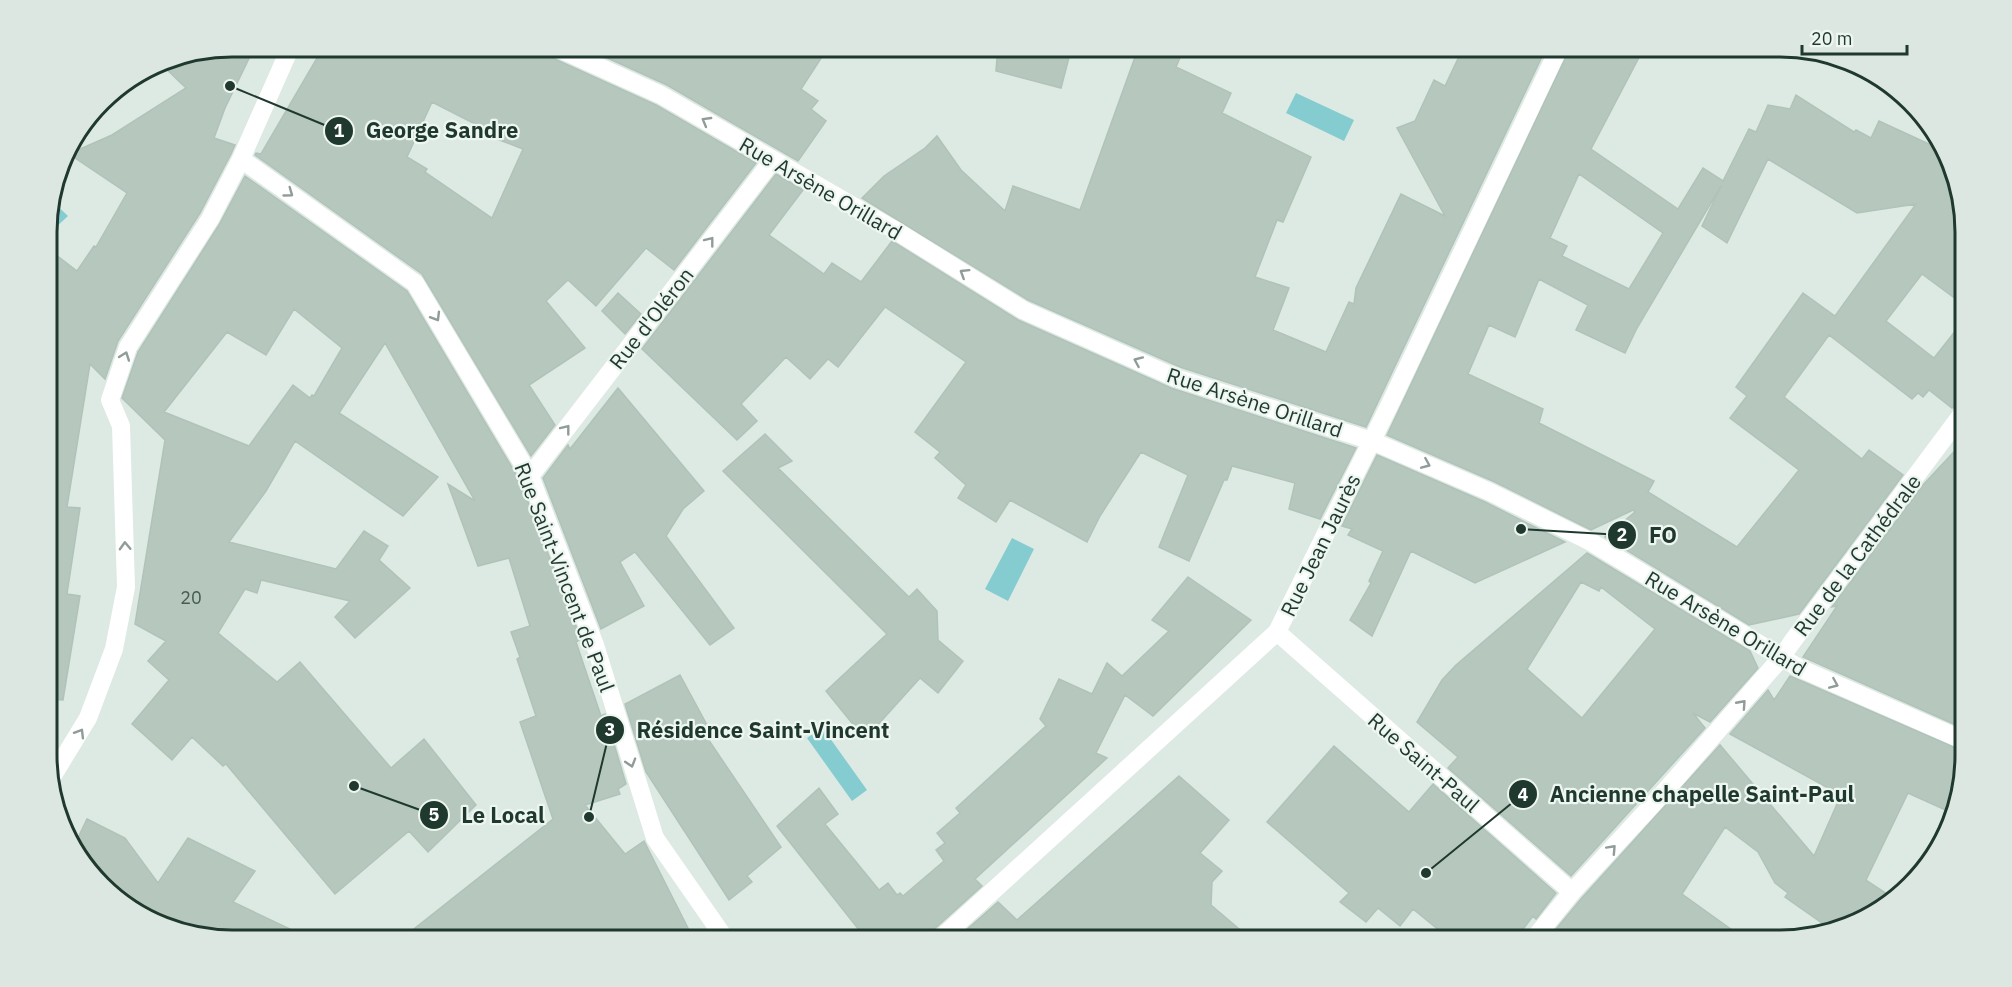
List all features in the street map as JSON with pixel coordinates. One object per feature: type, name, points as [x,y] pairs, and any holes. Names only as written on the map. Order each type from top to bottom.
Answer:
[{"type":"street","points":[[58,769],[88,718],[114,649],[126,587],[121,426],[110,400],[128,347],[210,219],[242,159],[286,57]]},
{"type":"street","name":"Rue Arsène Orillard","points":[[577,57],[661,95],[893,229],[1023,310],[1176,378],[1372,441],[1490,492],[1591,542],[1799,668],[1955,737]]},
{"type":"street","name":"Rue Jean Jaurès","points":[[950,930],[1277,632],[1372,441],[1555,57]]},
{"type":"street","name":"Rue Saint-Vincent de Paul","points":[[242,159],[415,283],[530,476],[595,645],[655,838],[719,930]]},
{"type":"street","name":"Rue d'Oléron","points":[[530,476],[772,161]]},
{"type":"street","name":"Rue de la Cathédrale","points":[[1541,930],[1572,892],[1665,791],[1781,658],[1955,423]]},
{"type":"street","name":"Rue Saint-Paul","points":[[1277,632],[1572,892]]},
{"type":"water","points":[[1296,93],[1354,120],[1344,141],[1286,113]]},
{"type":"water","points":[[58,207],[68,216],[57,226]]},
{"type":"water","points":[[1012,538],[1034,549],[1008,601],[985,589]]},
{"type":"water","points":[[822,727],[867,790],[852,801],[807,738]]},
{"type":"building","points":[[250,57],[225,108],[214,138],[235,145],[231,154],[200,213],[118,341],[105,379],[90,364],[67,507],[80,508],[67,594],[80,596],[63,700],[57,700],[57,256],[77,271],[94,246],[96,247],[127,193],[74,157],[77,151],[112,135],[186,88],[167,69],[209,58]]},
{"type":"building","points":[[318,57],[550,57],[656,105],[756,163],[674,270],[646,248],[596,306],[568,280],[546,301],[585,348],[529,385],[555,425],[531,456],[422,274],[255,155],[256,153],[261,154]],"holes":[[[432,102],[489,131],[497,139],[523,149],[492,218],[425,172],[427,169],[407,157]]]},
{"type":"building","points":[[605,57],[822,57],[801,89],[818,101],[811,109],[826,121],[798,161],[667,85]]},
{"type":"building","points":[[997,57],[1069,57],[1061,88],[996,71]]},
{"type":"building","points":[[1135,57],[1180,57],[1176,67],[1231,93],[1222,113],[1311,157],[1283,222],[1277,220],[1255,277],[1289,288],[1273,330],[1326,352],[1349,302],[1354,304],[1356,288],[1401,194],[1445,216],[1397,128],[1415,121],[1434,80],[1445,86],[1459,57],[1542,57],[1366,427],[1180,367],[1028,300],[862,198],[884,176],[925,148],[937,136],[961,170],[1005,211],[1013,186],[1080,210]]},
{"type":"building","points":[[1566,57],[1639,57],[1591,149],[1678,209],[1703,168],[1723,181],[1749,129],[1756,132],[1768,105],[1790,109],[1796,95],[1854,132],[1856,130],[1871,138],[1879,121],[1933,146],[1942,165],[1954,209],[1955,298],[1922,274],[1886,321],[1934,358],[1955,331],[1955,406],[1952,408],[1929,390],[1923,397],[1918,393],[1912,399],[1829,335],[1784,397],[1862,459],[1869,450],[1903,475],[1799,614],[1749,625],[1605,537],[1635,512],[1633,510],[1591,530],[1495,482],[1387,435]],"holes":[[[1768,159],[1857,213],[1916,204],[1835,316],[1803,293],[1736,387],[1747,396],[1730,418],[1799,470],[1737,547],[1648,492],[1654,481],[1539,423],[1543,409],[1468,374],[1489,325],[1515,337],[1539,279],[1588,305],[1576,330],[1625,353],[1637,328],[1721,186],[1702,226],[1727,243]],[[1579,174],[1663,233],[1629,289],[1562,256],[1567,246],[1550,238]]]},
{"type":"building","points":[[776,174],[803,190],[769,235],[824,274],[832,263],[861,282],[892,241],[1018,320],[1171,388],[1356,448],[1320,519],[1289,509],[1295,483],[1232,466],[1189,561],[1159,547],[1188,475],[1141,452],[1100,516],[1087,542],[1010,500],[996,522],[958,498],[966,485],[935,458],[940,452],[915,432],[966,362],[885,307],[838,367],[828,359],[810,379],[786,357],[741,404],[757,421],[737,440],[642,349]]},
{"type":"building","points":[[245,176],[407,291],[520,481],[581,639],[576,642],[601,716],[605,714],[626,784],[618,789],[620,794],[585,805],[625,854],[644,841],[689,930],[413,930],[553,819],[520,722],[536,716],[517,659],[520,657],[511,632],[530,626],[509,558],[478,566],[448,484],[475,501],[385,343],[339,413],[438,477],[403,516],[295,441],[266,491],[229,542],[336,569],[364,531],[388,546],[379,560],[410,588],[355,638],[335,617],[350,601],[261,580],[257,593],[245,589],[218,633],[277,682],[300,662],[391,768],[424,739],[476,805],[428,852],[409,831],[335,894],[226,764],[223,766],[192,737],[172,760],[132,724],[169,680],[148,661],[166,641],[135,624],[165,440],[122,398],[138,352],[219,225]],"holes":[[[294,309],[342,348],[314,396],[310,398],[293,385],[249,446],[164,412],[227,332],[266,355]]]},
{"type":"building","points":[[618,293],[641,314],[625,334],[602,311]]},
{"type":"building","points":[[618,388],[704,491],[683,509],[666,536],[734,628],[710,645],[635,552],[620,562],[644,606],[601,629],[543,478],[568,445],[570,449]]},
{"type":"building","points":[[765,434],[792,461],[778,468],[909,597],[917,589],[937,611],[938,640],[963,661],[938,693],[920,678],[865,739],[826,691],[887,634],[723,471]]},
{"type":"building","points":[[1955,451],[1955,725],[1803,657],[1837,606],[1832,607],[1923,485]]},
{"type":"building","points":[[1377,455],[1485,502],[1565,542],[1475,583],[1411,551],[1372,636],[1350,620],[1371,583],[1369,581],[1383,551],[1348,535],[1352,529],[1342,526]]},
{"type":"building","points":[[1587,553],[1750,651],[1758,668],[1710,722],[1693,713],[1705,728],[1571,876],[1448,768],[1458,757],[1417,722],[1442,680],[1456,665]],"holes":[[[1581,582],[1599,591],[1601,587],[1655,629],[1582,718],[1527,669]]]},
{"type":"building","points":[[1188,577],[1251,620],[1153,716],[1125,695],[1096,753],[1107,758],[975,879],[982,886],[933,930],[859,930],[777,826],[819,788],[838,814],[825,824],[879,890],[888,883],[897,895],[900,893],[903,896],[944,861],[936,850],[945,843],[937,833],[960,813],[956,808],[1046,726],[1040,719],[1059,679],[1092,694],[1107,663],[1122,676],[1169,631],[1152,620]]},
{"type":"building","points":[[680,675],[707,725],[705,728],[711,737],[708,739],[781,847],[747,876],[752,882],[729,900],[646,772],[625,704]]},
{"type":"building","points":[[1790,676],[1955,748],[1954,778],[1946,810],[1908,793],[1866,880],[1887,894],[1858,912],[1824,924],[1785,897],[1788,893],[1775,883],[1758,852],[1725,827],[1682,894],[1732,930],[1555,930],[1720,745],[1814,856],[1841,795],[1730,734],[1768,690],[1774,700]]},
{"type":"building","points":[[1334,746],[1409,812],[1433,784],[1556,893],[1536,919],[1533,916],[1522,930],[1439,930],[1413,909],[1400,926],[1378,908],[1366,922],[1340,902],[1349,893],[1267,822]]},
{"type":"building","points":[[1179,776],[1229,820],[1200,853],[1222,871],[1212,882],[1211,905],[1240,930],[966,930],[998,902],[1017,920]]},
{"type":"building","points":[[87,819],[125,838],[158,883],[188,838],[255,871],[233,902],[292,930],[220,930],[198,927],[165,917],[144,907],[108,879],[93,862],[78,838]]},
{"type":"place","name":"George Sandre","points":[[230,86]]},
{"type":"place","name":"FO","points":[[1521,529]]},
{"type":"place","name":"Le Local","points":[[354,786]]},
{"type":"place","name":"Résidence Saint-Vincent","points":[[589,817]]},
{"type":"place","name":"Ancienne chapelle Saint-Paul","points":[[1426,873]]}]
